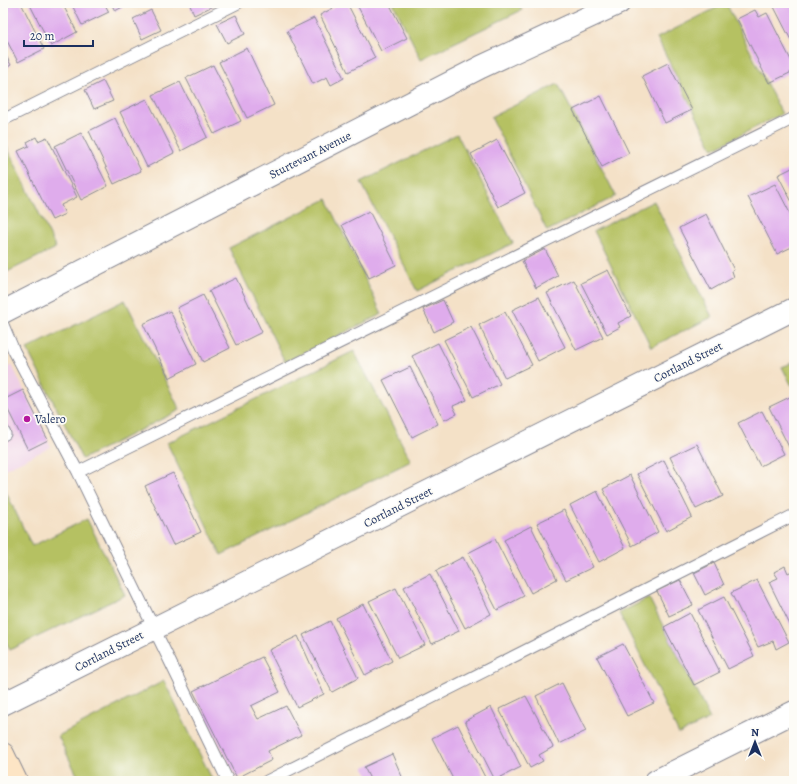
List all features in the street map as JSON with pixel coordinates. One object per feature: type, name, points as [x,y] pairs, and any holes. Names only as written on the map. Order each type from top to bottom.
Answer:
[{"type":"street","name":"Sturtevant Avenue","points":[[3,312],[481,67],[619,3]]},
{"type":"street","name":"Cortland Street","points":[[3,704],[794,309]]},
{"type":"street","points":[[656,781],[794,712]]},
{"type":"lane","points":[[3,120],[238,3]]},
{"type":"lane","points":[[78,472],[794,118]]},
{"type":"lane","points":[[3,325],[14,351],[78,472],[228,781]]},
{"type":"lane","points":[[3,430],[5,434],[3,436]]},
{"type":"lane","points":[[267,781],[794,515]]},
{"type":"shaded area","points":[[12,365],[51,447],[3,470],[3,370]]},
{"type":"green space","points":[[393,3],[519,3],[522,10],[421,59]]},
{"type":"green space","points":[[726,3],[782,114],[713,149],[657,38]]},
{"type":"green space","points":[[558,84],[616,196],[547,231],[491,117]]},
{"type":"green space","points":[[457,134],[513,243],[417,291],[361,182]]},
{"type":"green space","points":[[3,139],[56,248],[3,274]]},
{"type":"green space","points":[[327,199],[382,314],[285,362],[229,248]]},
{"type":"green space","points":[[654,201],[712,317],[651,347],[594,231]]},
{"type":"green space","points":[[125,300],[180,410],[82,459],[27,349]]},
{"type":"green space","points":[[354,351],[411,461],[221,555],[167,443]]},
{"type":"green space","points":[[794,362],[794,390],[782,367]]},
{"type":"green space","points":[[3,486],[32,546],[87,519],[125,595],[10,650],[3,636]]},
{"type":"green space","points":[[649,598],[710,719],[679,734],[619,613]]},
{"type":"green space","points":[[164,681],[213,781],[80,781],[58,736]]},
{"type":"building","points":[[3,3],[21,3],[44,49],[18,62],[3,33]]},
{"type":"building","points":[[29,3],[62,3],[77,32],[51,46]]},
{"type":"building","points":[[71,3],[104,3],[109,12],[82,25]]},
{"type":"building","points":[[111,3],[130,3],[115,11]]},
{"type":"building","points":[[189,3],[211,3],[213,6],[194,15]]},
{"type":"building","points":[[343,3],[347,3],[375,58],[348,72],[320,15]]},
{"type":"building","points":[[356,3],[389,3],[407,38],[381,51]]},
{"type":"building","points":[[772,3],[794,3],[794,46]]},
{"type":"building","points":[[151,10],[161,30],[142,39],[133,19]]},
{"type":"building","points":[[755,10],[759,17],[767,13],[794,66],[794,71],[769,83],[737,19]]},
{"type":"building","points":[[236,15],[245,34],[227,43],[217,24]]},
{"type":"building","points":[[314,18],[344,78],[331,85],[327,77],[313,84],[287,31]]},
{"type":"building","points":[[247,48],[274,105],[247,118],[219,62]]},
{"type":"building","points":[[3,50],[11,65],[3,70]]},
{"type":"building","points":[[668,63],[692,110],[665,123],[642,76]]},
{"type":"building","points":[[213,65],[241,121],[214,134],[186,78]]},
{"type":"building","points":[[103,81],[113,101],[94,109],[85,90]]},
{"type":"building","points":[[180,82],[207,137],[181,151],[153,95]]},
{"type":"building","points":[[601,96],[629,153],[602,167],[573,110]]},
{"type":"building","points":[[147,99],[174,153],[147,167],[120,112]]},
{"type":"building","points":[[115,118],[141,171],[114,184],[89,131]]},
{"type":"building","points":[[81,133],[108,186],[81,200],[55,146]]},
{"type":"building","points":[[36,137],[38,141],[47,137],[77,197],[61,205],[65,214],[52,220],[18,151],[29,146],[27,142]]},
{"type":"building","points":[[497,140],[525,193],[498,207],[471,154]]},
{"type":"building","points":[[794,167],[794,206],[778,175]]},
{"type":"building","points":[[775,184],[794,221],[794,246],[777,254],[748,197]]},
{"type":"building","points":[[369,211],[396,265],[369,278],[342,225]]},
{"type":"building","points":[[706,214],[734,270],[732,271],[734,277],[711,290],[679,228]]},
{"type":"building","points":[[545,249],[558,276],[536,288],[522,261]]},
{"type":"building","points":[[608,270],[631,316],[618,323],[620,327],[607,334],[581,283]]},
{"type":"building","points":[[236,278],[262,332],[236,345],[209,291]]},
{"type":"building","points":[[574,280],[603,337],[576,350],[547,293]]},
{"type":"building","points":[[203,295],[230,348],[203,362],[177,308]]},
{"type":"building","points":[[539,297],[565,347],[538,361],[512,310]]},
{"type":"building","points":[[443,300],[453,322],[434,332],[423,309]]},
{"type":"building","points":[[170,311],[196,364],[169,378],[143,324]]},
{"type":"building","points":[[505,312],[532,365],[505,378],[479,325]]},
{"type":"building","points":[[471,327],[500,384],[473,397],[444,340]]},
{"type":"building","points":[[438,343],[467,400],[453,406],[457,414],[444,420],[412,356]]},
{"type":"building","points":[[410,367],[438,424],[412,437],[383,380]]},
{"type":"building","points":[[23,390],[48,440],[28,450],[3,400]]},
{"type":"building","points":[[794,395],[794,457],[769,407]]},
{"type":"building","points":[[762,411],[784,454],[760,466],[738,423]]},
{"type":"building","points":[[697,444],[723,496],[696,509],[670,457]]},
{"type":"building","points":[[664,460],[692,517],[666,531],[637,474]]},
{"type":"building","points":[[173,473],[201,532],[173,545],[145,486]]},
{"type":"building","points":[[630,475],[658,532],[632,546],[603,489]]},
{"type":"building","points":[[597,491],[625,548],[599,562],[570,505]]},
{"type":"building","points":[[564,510],[593,567],[566,580],[537,523]]},
{"type":"building","points":[[531,526],[557,579],[531,593],[504,540]]},
{"type":"building","points":[[495,539],[524,596],[497,610],[468,553]]},
{"type":"building","points":[[463,557],[491,614],[465,628],[436,571]]},
{"type":"building","points":[[714,563],[724,585],[705,595],[694,573]]},
{"type":"building","points":[[785,566],[788,573],[794,570],[794,633],[769,582],[778,578],[774,572]]},
{"type":"building","points":[[430,574],[459,631],[432,644],[404,587]]},
{"type":"building","points":[[680,580],[693,605],[669,616],[657,591]]},
{"type":"building","points":[[757,580],[789,642],[776,649],[773,641],[758,647],[731,593]]},
{"type":"building","points":[[396,588],[425,645],[398,658],[369,601]]},
{"type":"building","points":[[724,597],[754,656],[728,669],[698,610]]},
{"type":"building","points":[[363,604],[392,661],[365,675],[336,618]]},
{"type":"building","points":[[690,613],[720,672],[694,685],[664,627]]},
{"type":"building","points":[[330,621],[358,678],[332,692],[303,635]]},
{"type":"building","points":[[298,636],[324,694],[297,707],[269,650]]},
{"type":"building","points":[[623,644],[654,703],[627,716],[597,657]]},
{"type":"building","points":[[262,657],[280,692],[251,706],[258,719],[286,706],[301,735],[268,751],[272,760],[237,778],[193,691]]},
{"type":"building","points":[[562,683],[586,731],[559,744],[536,696]]},
{"type":"building","points":[[526,696],[553,747],[539,755],[543,761],[530,768],[499,709]]},
{"type":"building","points":[[491,707],[521,767],[495,780],[465,721]]},
{"type":"building","points":[[458,725],[487,781],[454,781],[432,738]]},
{"type":"building","points":[[392,754],[404,781],[371,781],[364,767]]},
{"type":"place","name":"Valero","points":[[27,419]]}]
